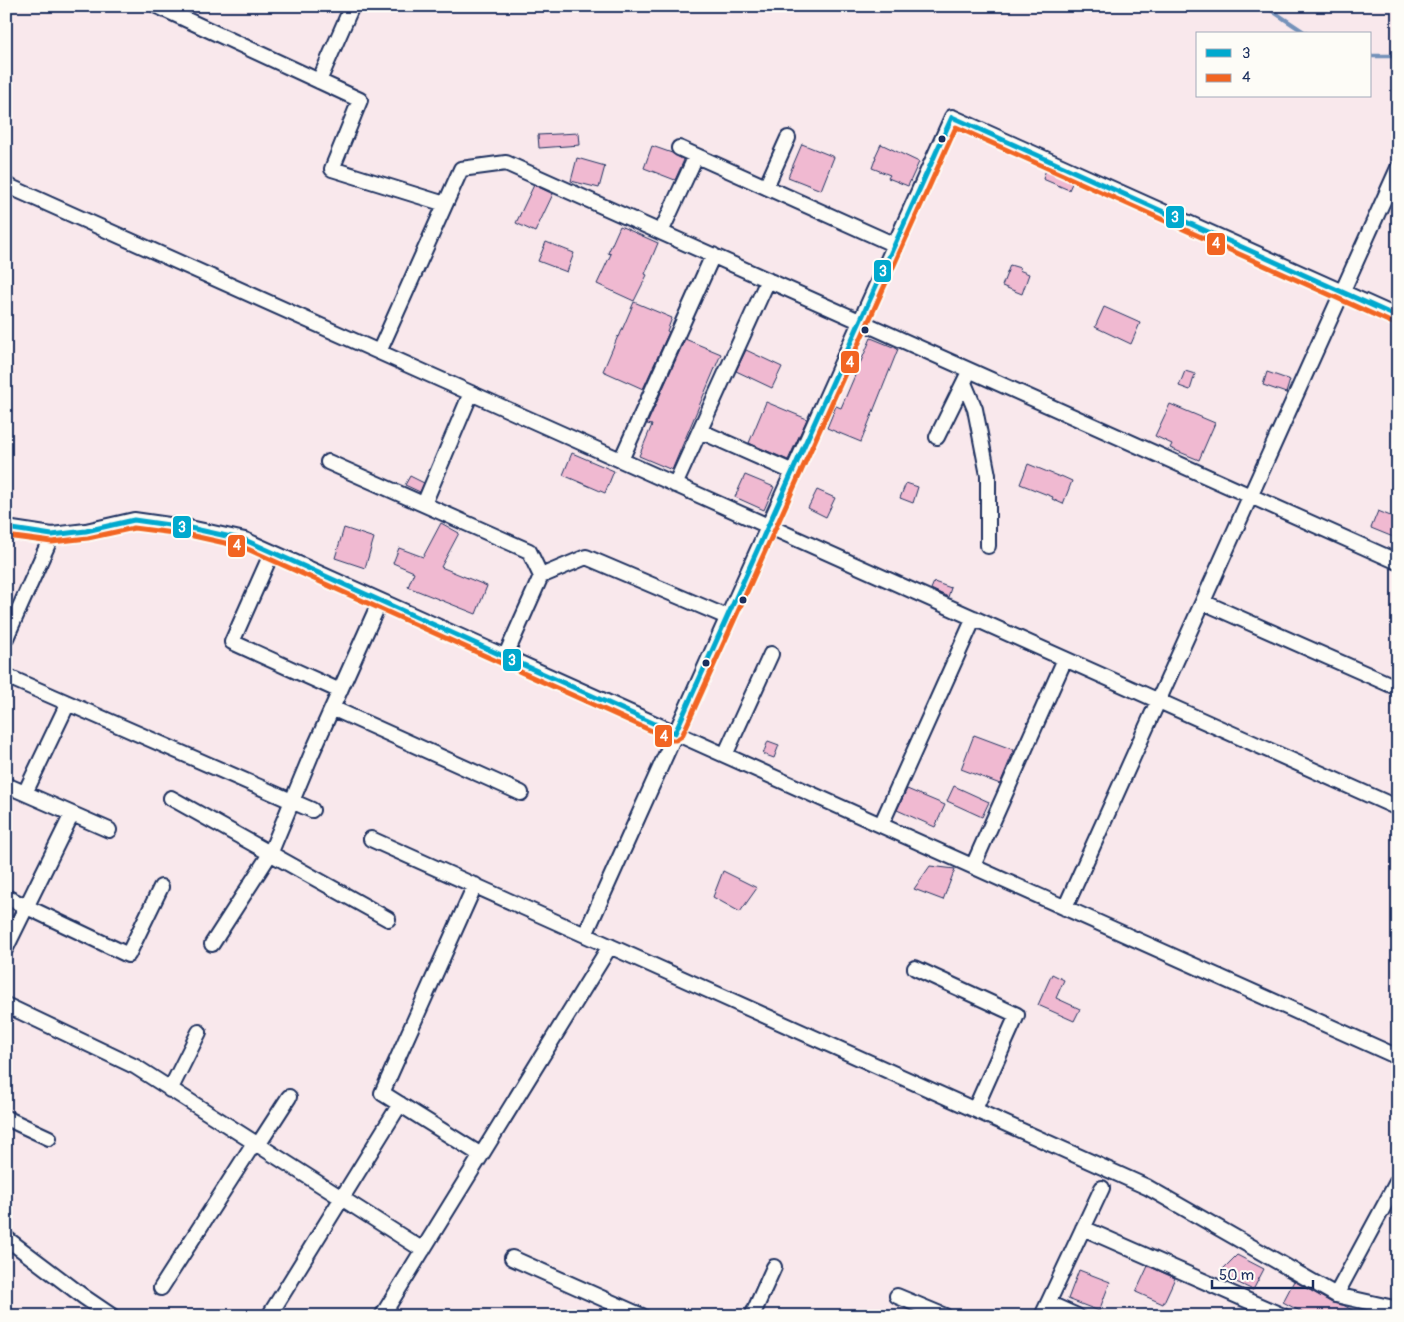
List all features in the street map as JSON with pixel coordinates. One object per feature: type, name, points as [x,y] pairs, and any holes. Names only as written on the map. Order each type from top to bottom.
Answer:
[{"type":"street","points":[[157,6],[360,100],[332,169],[445,204]]},
{"type":"street","points":[[319,81],[352,6]]},
{"type":"street","points":[[585,934],[952,117],[1398,317]]},
{"type":"street","points":[[766,187],[788,138]]},
{"type":"street","points":[[679,148],[895,245]]},
{"type":"street","points":[[661,232],[696,156]]},
{"type":"street","points":[[379,352],[461,169],[506,163],[1398,562]]},
{"type":"street","points":[[1065,908],[1397,173]]},
{"type":"street","points":[[6,185],[1398,808]]},
{"type":"street","points":[[620,460],[713,256]]},
{"type":"street","points":[[675,485],[768,280]]},
{"type":"street","points":[[937,438],[970,370]]},
{"type":"street","points":[[964,383],[975,409],[988,475],[988,546]]},
{"type":"street","points":[[424,504],[471,393]]},
{"type":"street","points":[[700,431],[792,472]]},
{"type":"street","points":[[328,462],[529,550],[541,576]]},
{"type":"street","points":[[6,528],[52,535],[86,531],[134,520],[190,528],[245,540],[1398,1057]]},
{"type":"street","points":[[6,638],[52,535]]},
{"type":"street","points":[[272,552],[232,642],[340,691]]},
{"type":"street","points":[[505,657],[541,576],[586,557],[728,617]]},
{"type":"street","points":[[212,944],[270,854],[380,601]]},
{"type":"street","points":[[1203,602],[1398,688]]},
{"type":"street","points":[[881,825],[974,618]]},
{"type":"street","points":[[725,755],[770,654]]},
{"type":"street","points":[[972,866],[1065,659]]},
{"type":"street","points":[[6,676],[312,810]]},
{"type":"street","points":[[25,793],[68,702]]},
{"type":"street","points":[[332,708],[521,793]]},
{"type":"street","points":[[6,785],[109,830]]},
{"type":"street","points":[[171,798],[388,919]]},
{"type":"street","points":[[6,948],[72,814]]},
{"type":"street","points":[[371,839],[1147,1187],[1336,1295],[1398,1309]]},
{"type":"street","points":[[475,885],[382,1093],[481,1155]]},
{"type":"street","points":[[6,896],[128,955],[161,887]]},
{"type":"street","points":[[382,1316],[610,946]]},
{"type":"street","points":[[915,968],[1017,1015],[975,1109]]},
{"type":"street","points":[[6,1004],[136,1067],[423,1250]]},
{"type":"street","points":[[170,1090],[199,1032]]},
{"type":"street","points":[[161,1288],[289,1097]]},
{"type":"street","points":[[269,1316],[400,1104]]},
{"type":"street","points":[[6,1118],[49,1138]]},
{"type":"street","points":[[1336,1295],[1398,1180]]},
{"type":"street","points":[[1077,1316],[1046,1309],[1102,1188]]},
{"type":"street","points":[[1084,1228],[1283,1316]]},
{"type":"street","points":[[6,1238],[112,1316]]},
{"type":"street","points":[[512,1258],[642,1316]]},
{"type":"street","points":[[752,1316],[774,1267]]},
{"type":"street","points":[[897,1296],[945,1316]]},
{"type":"building","points":[[579,133],[580,145],[539,148],[538,135]]},
{"type":"building","points":[[802,144],[834,157],[821,190],[788,177]]},
{"type":"building","points":[[881,144],[919,162],[908,186],[888,178],[890,175],[872,168]]},
{"type":"building","points":[[652,146],[672,153],[684,160],[675,180],[644,168]]},
{"type":"building","points":[[577,158],[605,166],[599,188],[571,181]]},
{"type":"building","points":[[1046,169],[1073,181],[1069,190],[1043,179]]},
{"type":"building","points":[[534,185],[553,194],[535,232],[516,223]]},
{"type":"building","points":[[620,226],[658,243],[645,274],[647,275],[634,301],[597,284],[611,254],[608,253]]},
{"type":"building","points":[[546,242],[574,253],[567,272],[538,261]]},
{"type":"building","points":[[1010,265],[1020,268],[1019,270],[1029,274],[1022,294],[1002,286]]},
{"type":"building","points":[[634,302],[672,318],[667,331],[669,332],[643,389],[603,371]]},
{"type":"building","points":[[1104,307],[1140,323],[1131,344],[1095,327]]},
{"type":"building","points":[[871,338],[898,349],[861,442],[827,428],[836,406],[841,408]]},
{"type":"building","points":[[685,339],[721,354],[672,470],[639,456],[652,425],[647,424]]},
{"type":"building","points":[[746,350],[782,367],[772,388],[736,371]]},
{"type":"building","points":[[1185,371],[1195,374],[1190,390],[1179,386]]},
{"type":"building","points":[[1267,372],[1290,380],[1286,393],[1263,385]]},
{"type":"building","points":[[766,402],[807,419],[788,460],[749,443]]},
{"type":"building","points":[[1170,404],[1215,423],[1199,460],[1170,448],[1172,444],[1155,436]]},
{"type":"building","points":[[572,453],[614,471],[605,493],[563,475]]},
{"type":"building","points":[[1028,464],[1072,481],[1063,504],[1052,499],[1053,497],[1020,484]]},
{"type":"building","points":[[745,475],[774,487],[764,510],[735,497]]},
{"type":"building","points":[[410,476],[424,483],[420,492],[405,485]]},
{"type":"building","points":[[906,483],[918,487],[913,503],[900,498]]},
{"type":"building","points":[[817,490],[835,498],[826,517],[808,508]]},
{"type":"building","points":[[1378,511],[1398,519],[1398,539],[1371,528]]},
{"type":"building","points":[[441,523],[459,533],[441,567],[487,586],[476,614],[408,587],[414,572],[393,563],[399,548],[423,557]]},
{"type":"building","points":[[344,528],[374,538],[365,568],[335,558]]},
{"type":"building","points":[[934,582],[951,588],[948,597],[931,589]]},
{"type":"building","points":[[974,735],[1014,750],[1000,784],[961,769]]},
{"type":"building","points":[[768,741],[779,745],[774,758],[763,754]]},
{"type":"building","points":[[954,786],[989,802],[982,817],[947,801]]},
{"type":"building","points":[[907,789],[945,805],[935,827],[897,810]]},
{"type":"building","points":[[930,866],[955,869],[943,900],[914,889]]},
{"type":"building","points":[[723,871],[757,888],[740,912],[713,897]]},
{"type":"building","points":[[1052,974],[1064,980],[1056,998],[1080,1009],[1074,1021],[1038,1005]]},
{"type":"building","points":[[1237,1255],[1264,1269],[1253,1290],[1220,1272]]},
{"type":"building","points":[[1148,1266],[1175,1278],[1163,1304],[1136,1292]]},
{"type":"building","points":[[1079,1270],[1110,1282],[1099,1311],[1068,1299]]},
{"type":"building","points":[[1294,1281],[1332,1303],[1343,1305],[1363,1316],[1309,1316],[1283,1302]]},
{"type":"waterway","points":[[1265,6],[1304,32]]},
{"type":"waterway","points":[[1372,56],[1398,56]]},
{"type":"transit line","name":"3","points":[[952,117],[1398,317]]},
{"type":"transit line","name":"3","points":[[675,733],[952,117]]},
{"type":"transit line","name":"4","points":[[6,536],[52,542],[88,538],[134,528],[189,535],[243,547],[672,740],[676,740],[682,736],[956,127],[1395,324]]},
{"type":"transit line","name":"3","points":[[6,528],[52,535],[86,531],[134,520],[190,528],[245,540],[675,733]]}]
